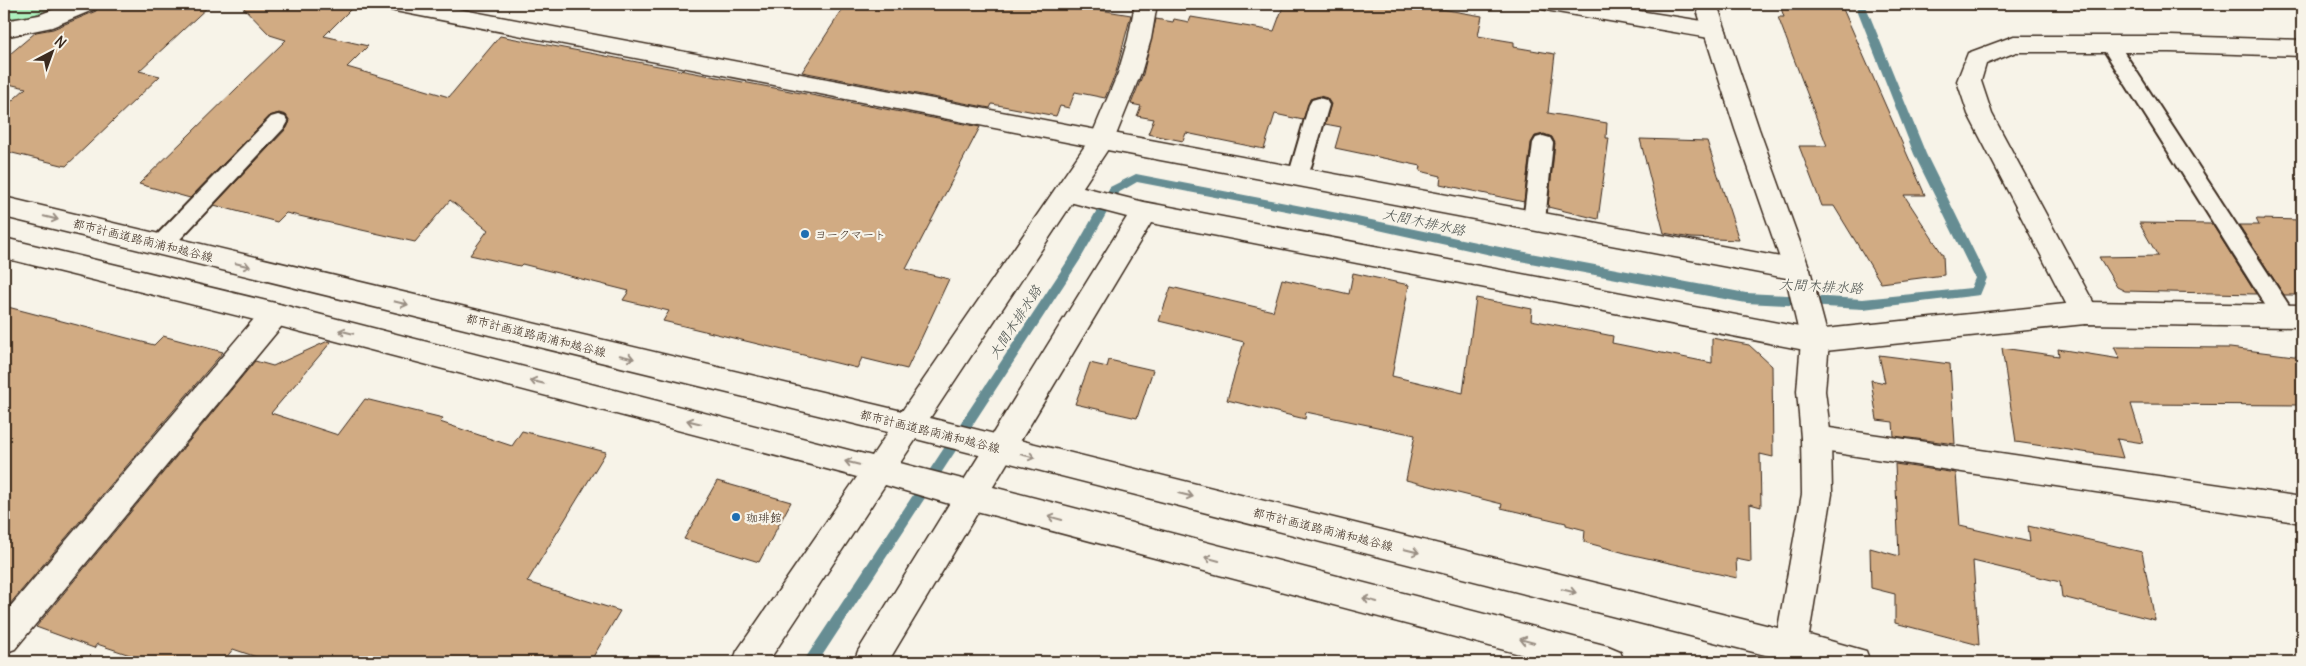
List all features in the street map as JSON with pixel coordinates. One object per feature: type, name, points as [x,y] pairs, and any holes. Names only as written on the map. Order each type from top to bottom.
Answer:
[{"type":"street","points":[[4,29],[44,22],[87,4]]},
{"type":"street","points":[[395,4],[1534,221],[1799,278]]},
{"type":"street","points":[[749,662],[889,473],[920,428],[1102,140],[1130,72],[1143,26],[1146,4]]},
{"type":"street","points":[[1551,4],[1715,31]]},
{"type":"street","points":[[1706,4],[1799,278],[1812,329],[1812,391],[1816,438],[1817,494],[1790,654]]},
{"type":"street","points":[[2084,313],[1980,114],[1969,81],[1976,59],[2014,44],[2302,48]]},
{"type":"street","points":[[1068,192],[1144,212],[1812,329],[2084,313],[2293,316]]},
{"type":"street","name":"都市計画道路南浦和越谷線","points":[[4,207],[920,428],[1790,654],[1854,662]]},
{"type":"street","points":[[870,662],[958,493],[1144,212]]},
{"type":"street","points":[[4,248],[275,314],[1608,662]]},
{"type":"street","points":[[4,638],[275,314]]},
{"type":"street","points":[[1816,438],[2302,510]]},
{"type":"lane","points":[[2109,44],[2293,316]]},
{"type":"lane","points":[[1298,177],[1319,105]]},
{"type":"lane","points":[[161,245],[278,122]]},
{"type":"lane","points":[[1534,221],[1543,143]]},
{"type":"green space","points":[[4,4],[60,4],[27,18],[4,18]]},
{"type":"building","points":[[100,4],[211,4],[139,71],[160,76],[66,166],[4,151],[4,108],[26,88],[4,83],[4,59],[36,32],[53,29],[96,11]]},
{"type":"building","points":[[240,4],[356,4],[324,36],[368,46],[347,67],[449,97],[500,36],[980,127],[906,269],[949,279],[907,369],[862,358],[857,368],[663,321],[669,311],[623,300],[629,291],[522,264],[520,266],[470,255],[488,230],[450,200],[415,242],[286,213],[277,222],[214,205],[287,128],[290,121],[286,115],[279,113],[270,116],[190,198],[139,184],[286,40],[270,35]]},
{"type":"building","points":[[846,4],[1063,4],[1131,15],[1116,72],[1105,98],[1075,92],[1069,108],[1060,106],[1056,116],[992,104],[990,108],[802,72]]},
{"type":"building","points":[[1284,4],[1412,4],[1482,16],[1478,36],[1514,42],[1514,47],[1555,54],[1548,113],[1607,123],[1606,138],[1609,138],[1598,219],[1548,207],[1555,143],[1552,137],[1544,134],[1535,136],[1531,143],[1524,202],[1440,184],[1441,176],[1420,171],[1421,166],[1335,148],[1341,127],[1325,124],[1331,104],[1327,98],[1320,96],[1310,99],[1303,120],[1275,114],[1264,149],[1186,133],[1183,141],[1148,134],[1154,119],[1137,116],[1141,106],[1131,104],[1143,74],[1156,19],[1173,22],[1174,19],[1189,22],[1191,17],[1274,31]]},
{"type":"building","points":[[1781,8],[1843,9],[1925,195],[1904,195],[1943,255],[1944,275],[1881,283],[1834,206],[1822,206],[1799,146],[1827,146],[1778,17],[1784,17]]},
{"type":"building","points":[[1640,139],[1707,141],[1739,240],[1691,238],[1664,233]]},
{"type":"building","points":[[2256,219],[2302,220],[2302,295],[2284,295],[2239,225],[2259,225]]},
{"type":"building","points":[[2139,223],[2212,224],[2256,294],[2125,291],[2117,287],[2099,257],[2158,256]]},
{"type":"building","points":[[1353,273],[1409,285],[1392,376],[1463,393],[1476,298],[1532,309],[1531,320],[1613,336],[1612,343],[1712,363],[1712,338],[1749,345],[1772,366],[1773,457],[1760,454],[1761,507],[1750,504],[1751,562],[1736,559],[1737,578],[1629,554],[1584,542],[1585,530],[1566,525],[1566,523],[1501,508],[1502,504],[1406,480],[1415,435],[1306,412],[1305,419],[1227,400],[1244,342],[1159,321],[1171,287],[1273,311],[1282,279],[1349,294]]},
{"type":"building","points":[[4,306],[154,345],[163,336],[223,352],[4,611]]},
{"type":"building","points":[[328,341],[331,342],[271,413],[338,435],[365,399],[443,418],[440,422],[512,446],[522,431],[606,452],[527,582],[620,611],[590,662],[271,662],[233,649],[223,662],[151,662],[97,644],[94,648],[36,627],[255,361],[273,366]]},
{"type":"building","points":[[2114,347],[2230,348],[2302,357],[2302,405],[2131,404],[2143,443],[2117,439],[2123,458],[2016,442],[2002,348],[2059,356],[2058,349],[2120,359]]},
{"type":"building","points":[[1879,355],[1950,364],[1955,444],[1894,436],[1893,422],[1877,420],[1871,380],[1885,383]]},
{"type":"building","points":[[1109,360],[1153,370],[1137,418],[1075,404],[1090,363],[1107,367]]},
{"type":"building","points":[[1895,464],[1956,473],[1960,526],[2030,542],[2028,526],[2142,552],[2155,620],[2062,597],[2060,582],[1973,561],[1979,645],[1895,623],[1895,594],[1871,588],[1870,548],[1899,556]]},
{"type":"building","points":[[717,481],[791,502],[759,562],[684,539]]},
{"type":"waterway","name":"大間木排水路","points":[[810,662],[1076,257],[1114,190],[1136,178],[1338,217],[1509,254],[1746,298],[1863,304],[1976,292],[1981,278],[1920,154],[1860,4]]},
{"type":"place","name":"ヨークマート","points":[[805,234]]},
{"type":"place","name":"珈琲館","points":[[736,517]]}]
